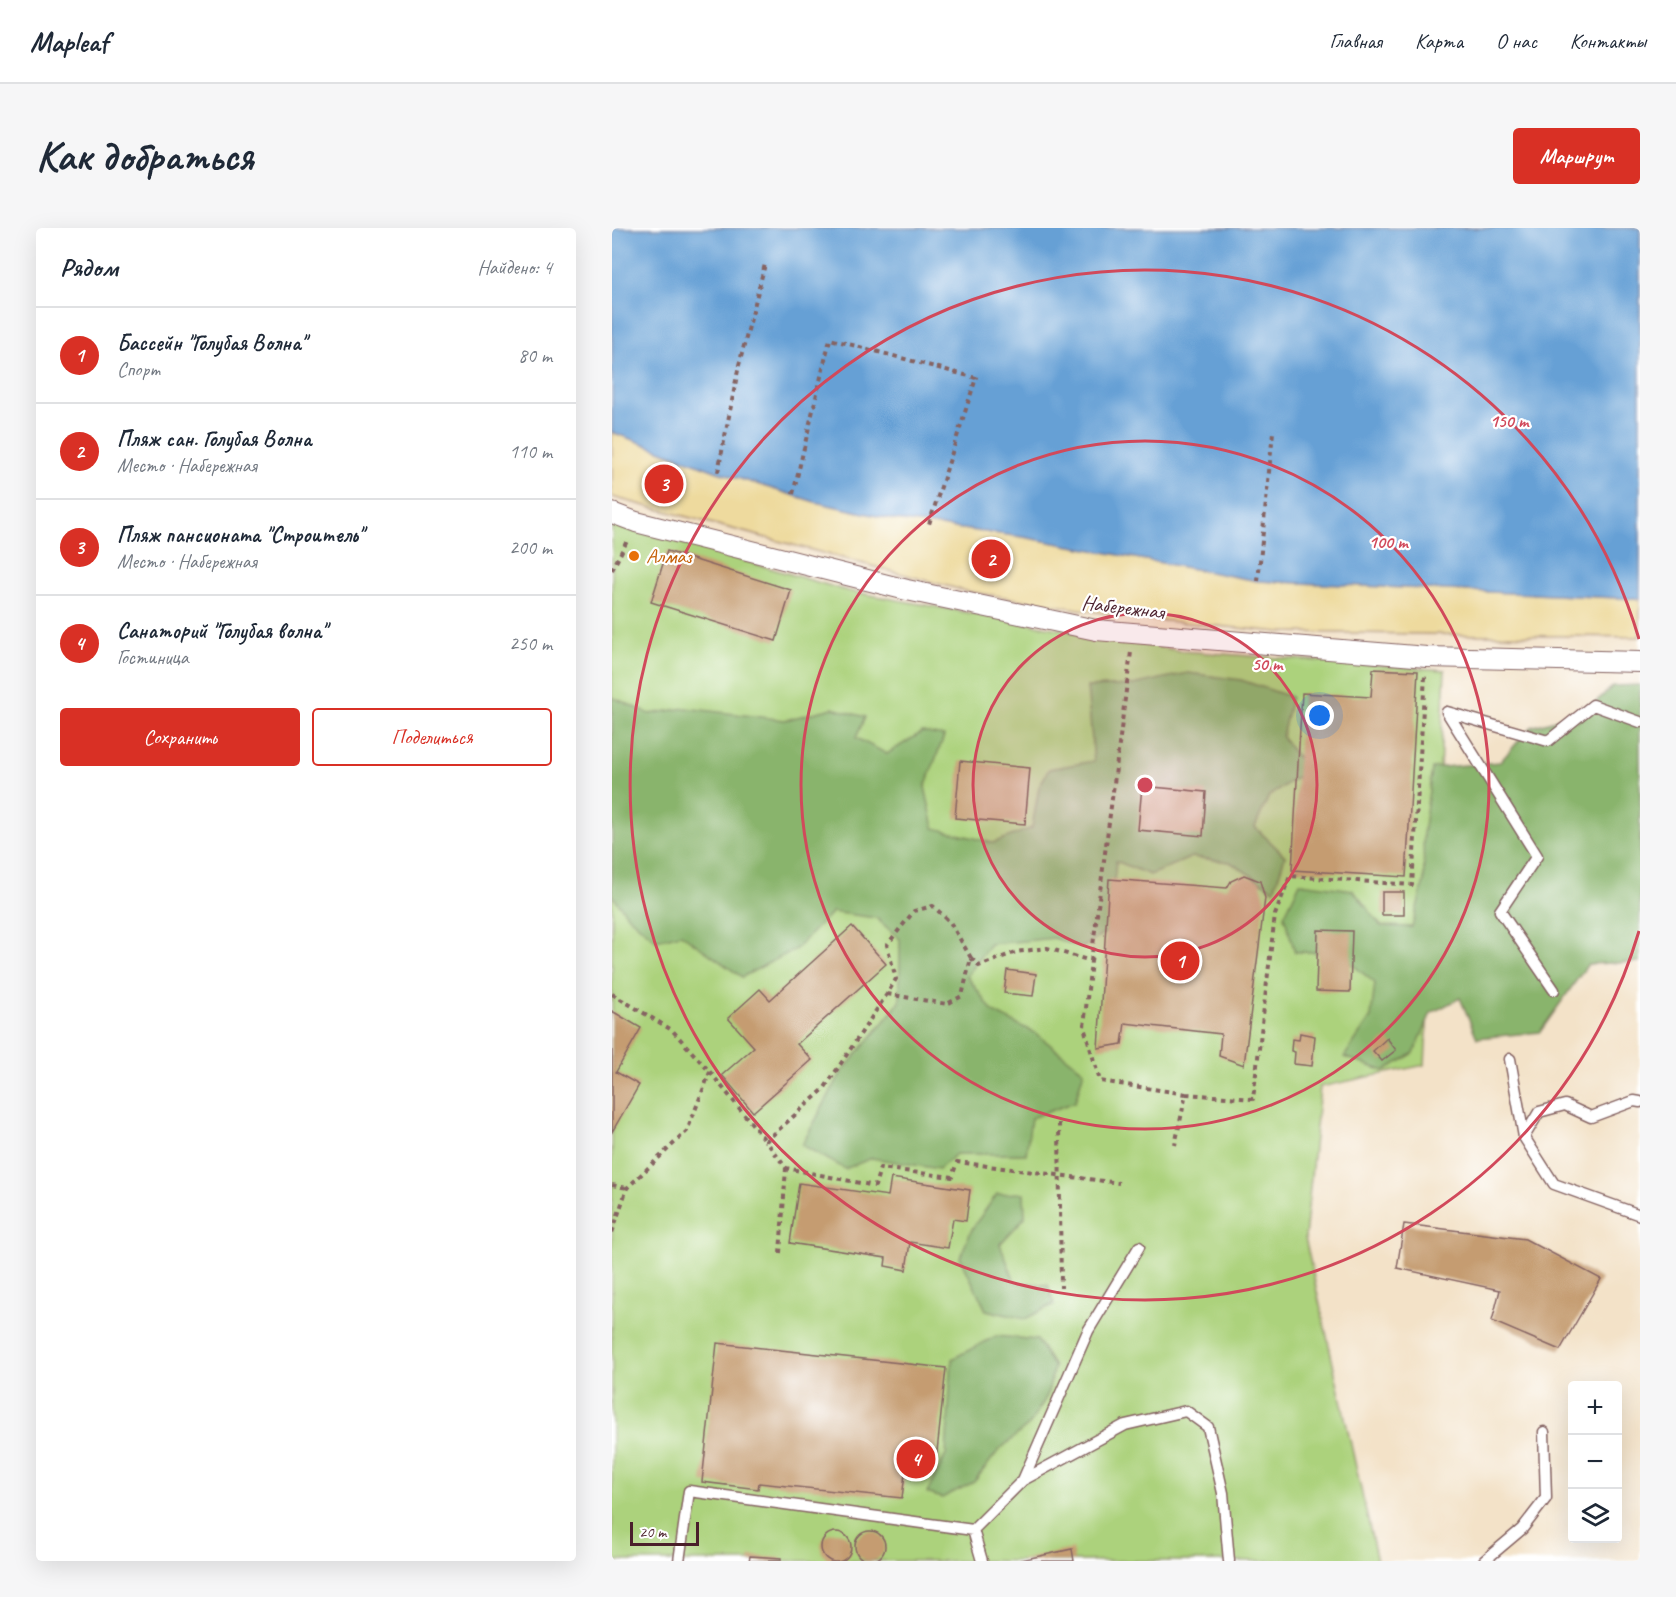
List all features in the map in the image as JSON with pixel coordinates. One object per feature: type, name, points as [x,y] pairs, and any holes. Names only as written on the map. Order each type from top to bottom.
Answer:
[{"type":"street","name":"Набережная","points":[[612,513],[636,522],[907,591],[1096,630],[1427,657],[1640,662]]},
{"type":"lane","points":[[1554,990],[1500,911],[1537,856],[1447,712],[1548,741],[1593,705],[1640,722]]},
{"type":"lane","points":[[1510,1059],[1524,1137],[1554,1184],[1640,1215]]},
{"type":"lane","points":[[1524,1137],[1539,1112],[1565,1105],[1591,1117],[1634,1101],[1640,1102]]},
{"type":"lane","points":[[1023,1480],[1088,1331],[1139,1247]]},
{"type":"lane","points":[[974,1530],[1023,1480],[1125,1425],[1186,1411],[1208,1427],[1223,1493],[1229,1561]]},
{"type":"lane","points":[[1484,1561],[1522,1528],[1546,1498],[1544,1432]]},
{"type":"lane","points":[[679,1561],[689,1491],[974,1530]]},
{"type":"lane","points":[[974,1530],[982,1561]]},
{"type":"path","points":[[718,472],[739,365],[765,264]]},
{"type":"path","points":[[793,494],[830,339],[976,378],[929,524]]},
{"type":"path","points":[[1258,581],[1273,432]]},
{"type":"path","points":[[612,570],[636,522]]},
{"type":"path","points":[[1134,633],[1084,1027],[1100,1081],[1186,1094],[1253,1100],[1275,915],[1290,876],[1412,885],[1427,657]]},
{"type":"path","points":[[766,1141],[824,1089],[887,994],[896,979],[887,945],[914,911],[933,906],[950,922],[971,958],[979,966],[1016,952],[1047,948],[1091,961]]},
{"type":"path","points":[[887,994],[947,1004],[962,996],[971,958]]},
{"type":"path","points":[[612,994],[672,1030],[710,1072],[786,1168],[780,1253]]},
{"type":"path","points":[[612,1233],[627,1188],[687,1131],[710,1072]]},
{"type":"path","points":[[1175,1145],[1186,1094]]},
{"type":"path","points":[[1059,1123],[1061,1288]]},
{"type":"path","points":[[786,1168],[875,1186],[880,1168],[952,1177],[957,1162],[1058,1177],[1119,1183]]},
{"type":"path","points":[[612,1185],[627,1188]]},
{"type":"green space","points":[[612,522],[848,591],[1181,651],[1445,670],[1425,1065],[1320,1087],[1305,1238],[1377,1561],[612,1561]]},
{"type":"green space","points":[[1188,673],[1241,680],[1291,697],[1282,737],[1307,770],[1269,796],[1255,827],[1285,856],[1274,890],[1230,862],[1192,857],[1150,875],[1116,861],[1109,930],[1082,948],[1054,938],[990,944],[967,976],[993,1012],[1035,1033],[1084,1071],[1075,1102],[1031,1118],[1026,1154],[956,1154],[939,1169],[872,1158],[845,1169],[802,1145],[841,1073],[900,1002],[900,939],[876,918],[832,912],[796,949],[742,977],[681,934],[656,940],[628,916],[612,895],[612,697],[650,714],[685,708],[785,720],[833,708],[865,717],[856,738],[887,754],[922,732],[944,736],[925,787],[934,828],[993,843],[1032,828],[1039,787],[1049,769],[1094,761],[1087,687],[1133,685]]},
{"type":"green space","points":[[1640,685],[1640,962],[1588,964],[1540,1032],[1477,1038],[1460,998],[1431,1013],[1414,1053],[1384,1071],[1344,1057],[1371,1017],[1375,983],[1337,952],[1295,952],[1284,916],[1300,883],[1353,890],[1381,926],[1412,927],[1424,881],[1423,834],[1432,768],[1500,762],[1531,727],[1586,711],[1613,686]]},
{"type":"green space","points":[[1024,1193],[1025,1217],[1000,1244],[1015,1282],[1048,1285],[1054,1304],[1025,1319],[986,1310],[960,1257],[973,1227],[997,1194]]},
{"type":"green space","points":[[996,1336],[1037,1340],[1054,1367],[1047,1396],[1030,1424],[999,1450],[974,1482],[942,1498],[927,1493],[946,1455],[952,1359]]},
{"type":"sand","points":[[612,432],[718,472],[815,502],[895,520],[1023,537],[1258,581],[1640,599],[1640,637],[1279,632],[1135,618],[966,591],[612,497]]},
{"type":"water","points":[[612,228],[1640,228],[1640,599],[1258,581],[1023,537],[895,520],[815,502],[718,472],[612,432]]},
{"type":"building","points":[[667,551],[791,590],[776,641],[651,602]]},
{"type":"building","points":[[1373,669],[1418,671],[1406,877],[1292,870],[1302,693],[1371,697]]},
{"type":"building","points":[[960,761],[1030,768],[1025,824],[955,818]]},
{"type":"building","points":[[1142,786],[1206,792],[1203,836],[1138,830]]},
{"type":"building","points":[[1244,875],[1260,881],[1265,898],[1244,1065],[1219,1056],[1221,1034],[1125,1023],[1122,1044],[1098,1048],[1109,879],[1227,888],[1231,881]]},
{"type":"building","points":[[1382,892],[1404,892],[1404,915],[1382,915]]},
{"type":"building","points":[[852,926],[886,964],[797,1044],[812,1060],[753,1112],[722,1075],[754,1047],[728,1018],[760,989],[770,1000]]},
{"type":"building","points":[[1318,930],[1352,931],[1350,992],[1316,991]]},
{"type":"building","points":[[1007,970],[1036,974],[1033,996],[1004,993]]},
{"type":"building","points":[[612,1011],[641,1028],[616,1072],[639,1085],[612,1132]]},
{"type":"building","points":[[1300,1033],[1315,1036],[1312,1066],[1294,1064],[1295,1052],[1291,1051],[1292,1039],[1299,1040]]},
{"type":"building","points":[[1387,1038],[1396,1050],[1382,1061],[1373,1051]]},
{"type":"building","points":[[891,1178],[970,1190],[966,1221],[953,1219],[948,1248],[910,1242],[906,1270],[885,1266],[886,1258],[790,1243],[799,1183],[888,1196]]},
{"type":"building","points":[[1404,1224],[1525,1239],[1601,1279],[1560,1350],[1492,1321],[1500,1290],[1397,1268]]},
{"type":"building","points":[[717,1343],[946,1368],[935,1470],[906,1466],[902,1498],[759,1483],[758,1489],[702,1482]]},
{"type":"building","points":[[870,1531],[881,1535],[885,1546],[881,1557],[870,1561],[859,1557],[855,1546],[859,1535]]},
{"type":"building","points":[[836,1532],[842,1533],[850,1541],[850,1553],[842,1561],[836,1562],[830,1561],[822,1553],[821,1547],[822,1541],[830,1533]]},
{"type":"building","points":[[1072,1549],[1074,1561],[1021,1561],[1021,1560]]},
{"type":"building","points":[[750,1556],[781,1558],[781,1561],[749,1561]]},
{"type":"place","name":"Пляж пансионата \"Строитель\"","points":[[664,484]]},
{"type":"place","name":"Алмаз","points":[[634,556]]},
{"type":"place","name":"Пляж сан. Голубая Волна","points":[[991,559]]},
{"type":"place","name":"Бассейн \"Голубая Волна\"","points":[[1180,961]]},
{"type":"place","name":"Санаторий \"Голубая волна\"","points":[[916,1459]]}]
